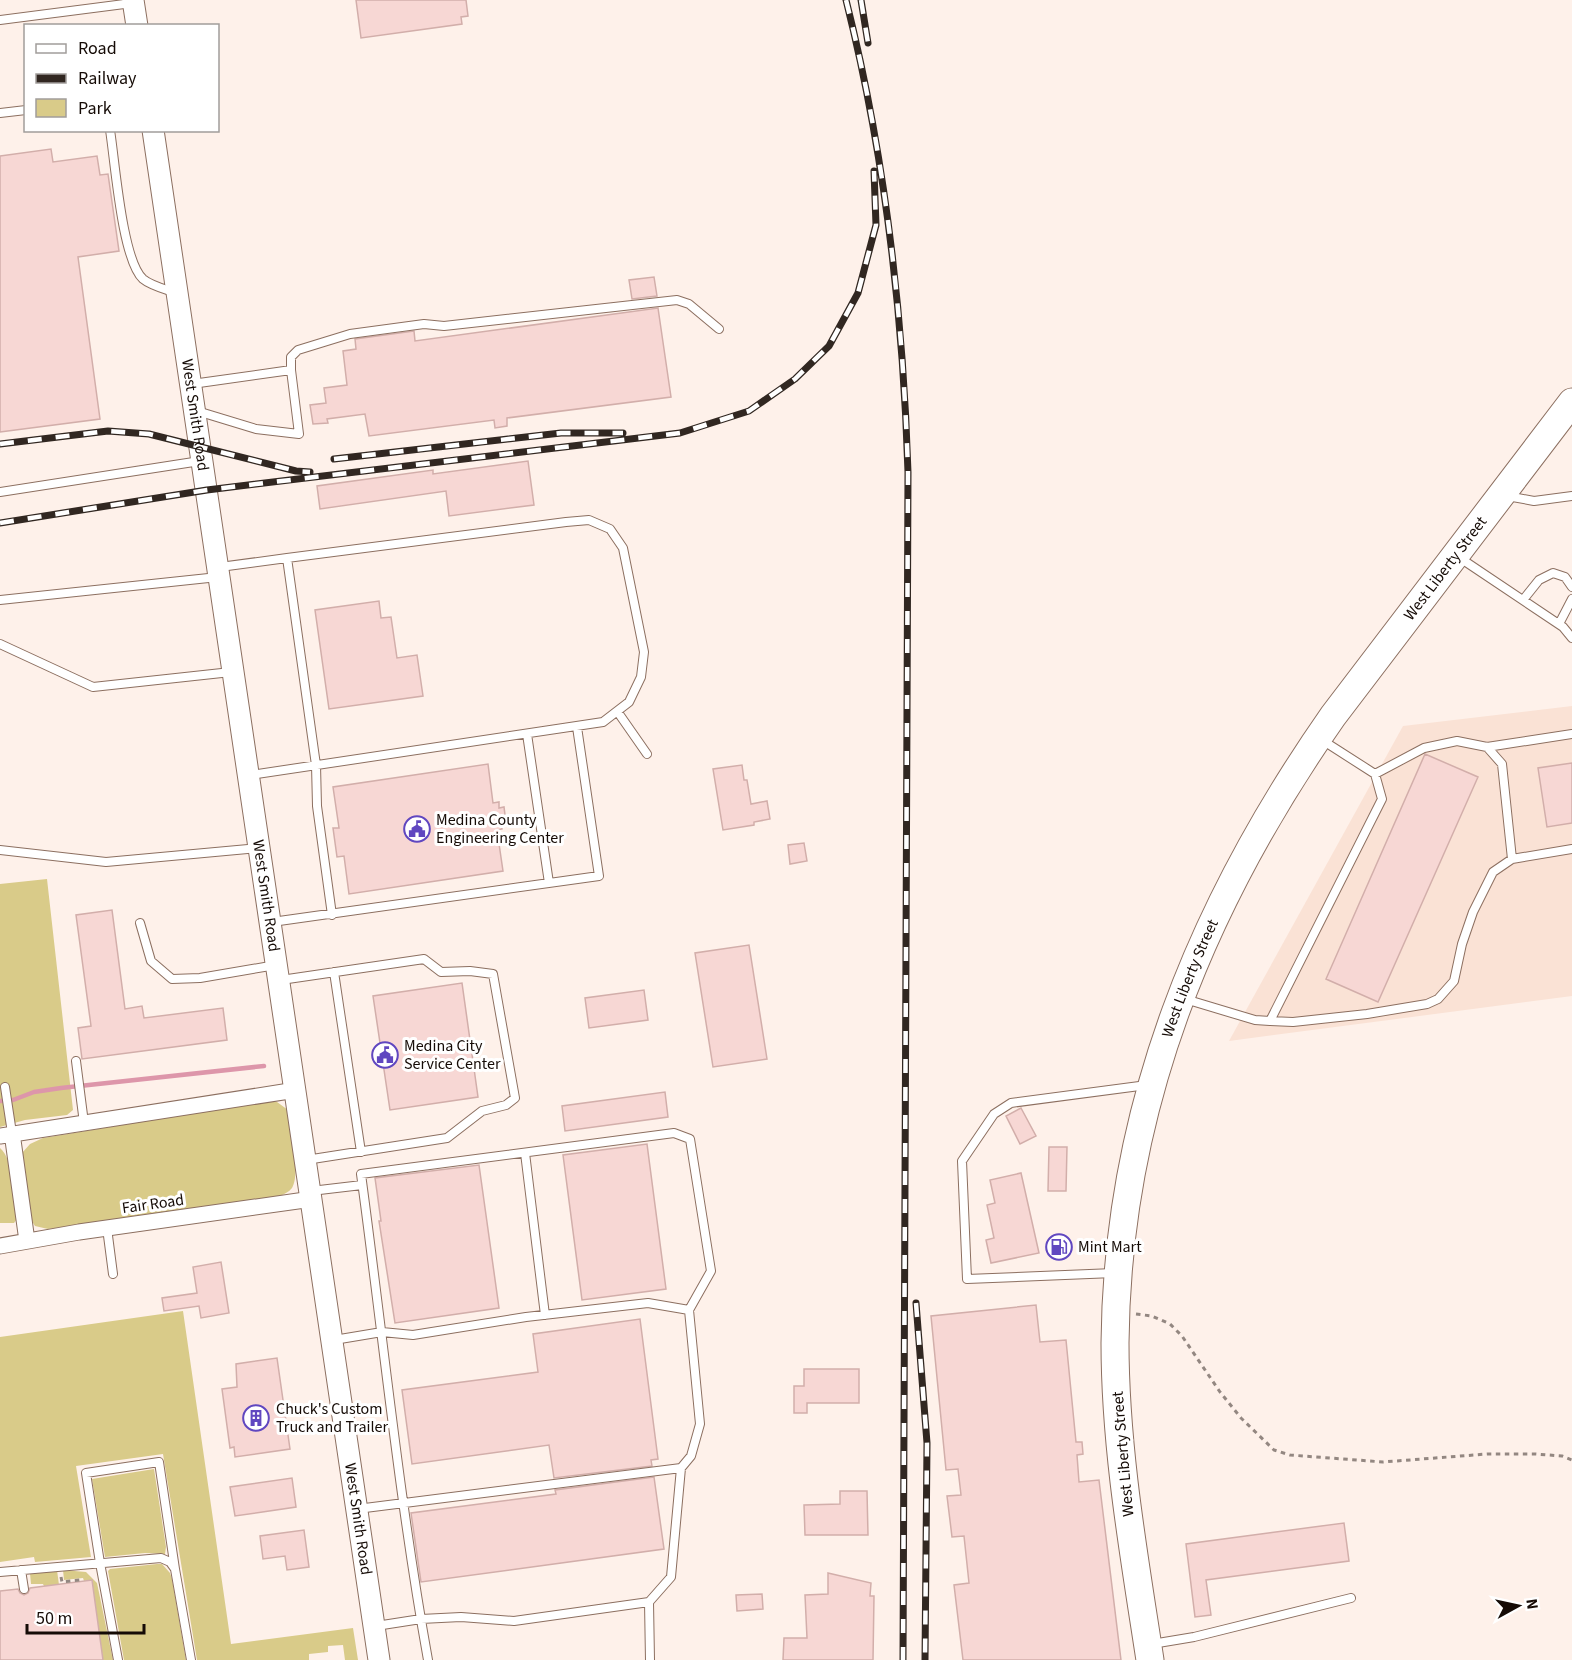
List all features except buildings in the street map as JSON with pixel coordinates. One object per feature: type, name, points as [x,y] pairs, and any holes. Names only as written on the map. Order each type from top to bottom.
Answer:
[{"type":"highway","name":"West Liberty Street","points":[[1149,1652],[1121,1455],[1117,1395],[1116,1311],[1123,1223],[1134,1156],[1160,1056],[1212,922],[1269,813],[1318,738],[1572,402]]},
{"type":"street","points":[[134,2],[137,24]]},
{"type":"street","name":"West Smith Road","points":[[153,132],[379,1660]]},
{"type":"street","points":[[27,1242],[6,1135],[296,1090]]},
{"type":"street","name":"Fair Road","points":[[0,1246],[311,1195]]},
{"type":"lane","points":[[0,20],[99,4],[134,2]]},
{"type":"lane","points":[[0,113],[24,110]]},
{"type":"lane","points":[[110,132],[126,239],[136,267],[144,279],[177,294]]},
{"type":"lane","points":[[195,411],[256,429],[299,434],[291,357],[297,350],[350,334],[424,324],[444,326],[677,300],[689,304],[719,329]]},
{"type":"lane","points":[[191,384],[291,370]]},
{"type":"lane","points":[[0,492],[202,460]]},
{"type":"lane","points":[[1502,495],[1534,501],[1572,496]]},
{"type":"lane","points":[[0,600],[219,572],[287,558],[589,520],[610,529],[623,548],[644,652],[641,677],[629,702],[603,722],[249,775]]},
{"type":"lane","points":[[1457,555],[1559,624],[1572,638]]},
{"type":"lane","points":[[287,558],[316,765],[317,806],[332,915]]},
{"type":"lane","points":[[1523,600],[1539,580],[1552,573],[1565,577],[1572,587]]},
{"type":"lane","points":[[1559,624],[1572,599]]},
{"type":"lane","points":[[0,644],[93,687],[234,672]]},
{"type":"lane","points":[[617,711],[647,754]]},
{"type":"lane","points":[[271,923],[599,876],[577,727]]},
{"type":"lane","points":[[527,734],[549,883]]},
{"type":"lane","points":[[1375,774],[1424,748],[1457,741],[1487,747],[1572,734]]},
{"type":"lane","points":[[1270,1021],[1382,799],[1375,774],[1318,738]]},
{"type":"lane","points":[[1487,747],[1502,764],[1512,859]]},
{"type":"lane","points":[[0,850],[106,862],[260,848]]},
{"type":"lane","points":[[1181,998],[1255,1020],[1293,1022],[1367,1014],[1427,1004],[1438,999],[1454,981],[1462,944],[1473,912],[1493,872],[1512,859],[1572,849]]},
{"type":"lane","points":[[140,923],[151,961],[172,979],[334,972],[424,959],[441,972],[470,971],[493,974],[515,1098],[506,1105],[482,1111],[447,1138],[306,1160]]},
{"type":"lane","points":[[334,972],[361,1152]]},
{"type":"lane","points":[[76,1061],[84,1123]]},
{"type":"lane","points":[[1119,1272],[967,1280],[962,1161],[994,1114],[1011,1103],[1152,1085]]},
{"type":"lane","points":[[5,1087],[6,1135]]},
{"type":"lane","points":[[374,1626],[421,1619],[461,1617],[514,1621],[649,1602],[671,1577],[681,1468],[691,1456],[700,1425],[689,1310],[711,1270],[690,1138],[674,1133],[361,1174],[421,1619],[428,1660]]},
{"type":"lane","points":[[525,1153],[545,1315]]},
{"type":"lane","points":[[311,1195],[362,1185]]},
{"type":"lane","points":[[107,1228],[113,1274]]},
{"type":"lane","points":[[332,1340],[382,1332],[413,1335],[545,1315],[648,1303],[689,1310]]},
{"type":"lane","points":[[118,1660],[86,1473],[159,1462],[191,1660]]},
{"type":"lane","points":[[357,1509],[681,1468]]},
{"type":"lane","points":[[0,1572],[161,1558],[170,1562],[175,1569]]},
{"type":"lane","points":[[21,1570],[24,1589]]},
{"type":"lane","points":[[1149,1652],[1194,1637],[1351,1598]]},
{"type":"lane","points":[[649,1602],[650,1660]]},
{"type":"path","points":[[1116,1311],[1152,1316],[1170,1324],[1182,1336],[1220,1392],[1241,1418],[1274,1450],[1290,1455],[1383,1462],[1487,1454],[1535,1454],[1562,1456],[1572,1460]]},
{"type":"shaded area","points":[[1572,706],[1572,996],[1229,1041],[1403,726]]},
{"type":"green space","points":[[47,879],[73,1110],[67,1115],[25,1120],[0,1127],[0,884]]},
{"type":"green space","points":[[262,1102],[277,1102],[288,1110],[295,1172],[292,1188],[280,1196],[48,1229],[35,1226],[28,1215],[22,1153],[30,1144],[43,1138]]},
{"type":"green space","points":[[0,1148],[5,1153],[13,1181],[17,1219],[14,1223],[0,1223]]},
{"type":"green space","points":[[183,1311],[231,1644],[353,1628],[358,1660],[345,1660],[343,1645],[328,1646],[328,1652],[309,1654],[309,1660],[197,1660],[163,1454],[76,1466],[91,1557],[35,1562],[34,1557],[0,1562],[0,1337]]},
{"type":"green space","points":[[154,1469],[166,1547],[165,1554],[145,1553],[105,1557],[92,1479]]},
{"type":"green space","points":[[162,1564],[172,1579],[186,1660],[124,1660],[108,1571]]},
{"type":"green space","points":[[57,1570],[59,1585],[31,1584],[30,1573]]},
{"type":"green space","points":[[63,1570],[86,1572],[97,1583],[113,1660],[103,1660],[92,1580],[84,1581],[83,1578],[64,1580]]},
{"type":"waterway","points":[[0,1101],[61,1088],[264,1066]]},
{"type":"railway","points":[[846,0],[860,58],[890,234],[906,412],[908,472],[903,1660]]},
{"type":"railway","points":[[861,0],[868,43]]},
{"type":"railway","points":[[0,523],[207,490],[680,433],[749,411],[795,379],[829,346],[858,293],[876,225],[874,171]]},
{"type":"railway","points":[[0,444],[108,431],[149,434],[296,471],[310,472]]},
{"type":"railway","points":[[334,459],[561,433],[623,433]]},
{"type":"railway","points":[[916,1303],[927,1443],[925,1660]]},
{"type":"place","name":"Medina County Engineering Center","points":[[417,829]]},
{"type":"place","name":"Medina City Service Center","points":[[385,1055]]},
{"type":"place","name":"Mint Mart","points":[[1059,1247]]},
{"type":"place","name":"Chuck's Custom Truck and Trailer","points":[[256,1418]]}]
